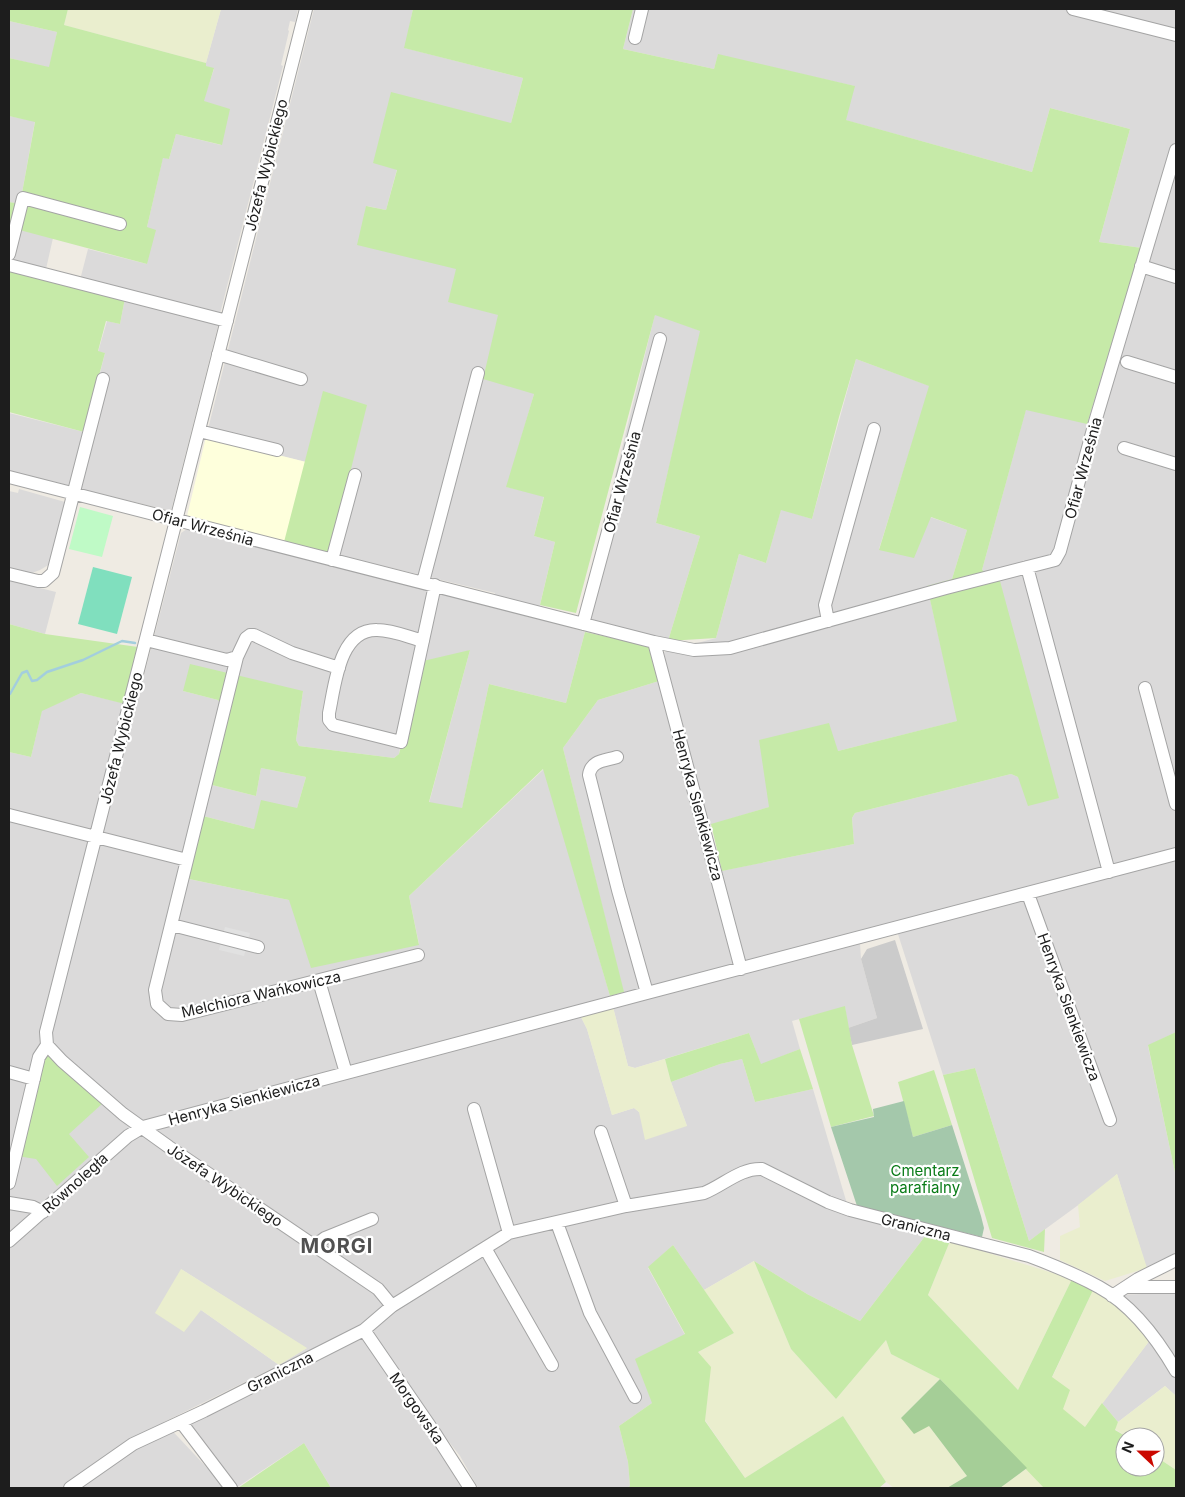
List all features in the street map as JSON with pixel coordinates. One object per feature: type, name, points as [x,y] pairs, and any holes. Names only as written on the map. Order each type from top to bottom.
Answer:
[{"type":"street","name":"Józefa Wybickiego","points":[[9,1182],[39,1057],[47,1045],[46,1032],[306,9]]},
{"type":"street","points":[[635,38],[642,9]]},
{"type":"street","points":[[1072,9],[1176,36]]},
{"type":"street","name":"Ofiar Września","points":[[9,477],[654,642],[694,650],[730,648],[946,588],[1027,568],[1055,560],[1060,551],[1090,440],[1176,150]]},
{"type":"street","points":[[9,254],[23,198],[120,224]]},
{"type":"street","points":[[9,265],[227,321]]},
{"type":"street","points":[[1141,266],[1176,277]]},
{"type":"street","name":"Ofiar Września","points":[[584,624],[660,339]]},
{"type":"street","points":[[218,354],[301,379]]},
{"type":"street","points":[[1127,362],[1176,377]]},
{"type":"street","points":[[423,641],[390,631],[376,630],[362,632],[352,641],[343,655],[339,668],[329,713],[329,720],[333,725],[401,742],[423,641],[429,583],[478,373]]},
{"type":"street","points":[[9,574],[38,582],[44,581],[53,573],[103,379]]},
{"type":"street","points":[[828,620],[825,605],[874,430]]},
{"type":"street","points":[[199,431],[277,450]]},
{"type":"street","points":[[1124,448],[1176,464]]},
{"type":"street","points":[[332,560],[355,475]]},
{"type":"street","points":[[1027,568],[1108,872]]},
{"type":"street","name":"Melchiora Wańkowicza","points":[[339,668],[292,653],[254,635],[246,638],[236,657],[155,990],[157,1004],[162,1011],[168,1014],[182,1015],[418,955]]},
{"type":"street","points":[[146,640],[227,660],[236,657]]},
{"type":"street","name":"Henryka Sienkiewicza","points":[[654,642],[741,969]]},
{"type":"street","points":[[1145,688],[1176,804]]},
{"type":"street","points":[[617,758],[593,764],[589,775],[646,993]]},
{"type":"street","points":[[9,816],[187,860]]},
{"type":"street","name":"Henryka Sienkiewicza","points":[[143,1127],[1176,854]]},
{"type":"street","name":"Henryka Sienkiewicza","points":[[1028,894],[1110,1120]]},
{"type":"street","points":[[172,925],[258,947]]},
{"type":"street","points":[[319,981],[346,1073]]},
{"type":"street","name":"Józefa Wybickiego","points":[[47,1045],[62,1061],[123,1114],[378,1289],[392,1306]]},
{"type":"street","points":[[9,1072],[34,1079]]},
{"type":"street","points":[[474,1109],[509,1233]]},
{"type":"street","name":"Równoległa","points":[[9,1240],[128,1136],[143,1127]]},
{"type":"street","points":[[601,1132],[626,1206]]},
{"type":"street","name":"Graniczna","points":[[70,1488],[133,1444],[181,1422],[364,1330],[392,1306],[509,1233],[626,1206],[704,1193],[752,1168],[762,1169],[828,1202],[850,1210],[1029,1256],[1054,1265],[1101,1288],[1135,1316],[1152,1334],[1176,1372]]},
{"type":"street","points":[[9,1203],[33,1207],[43,1212]]},
{"type":"street","points":[[314,1246],[325,1238],[372,1218]]},
{"type":"street","points":[[557,1223],[590,1313],[635,1396]]},
{"type":"street","points":[[484,1248],[552,1365]]},
{"type":"street","points":[[1112,1296],[1138,1279],[1176,1260]]},
{"type":"street","points":[[1126,1287],[1176,1286]]},
{"type":"street","name":"Morgowska","points":[[364,1330],[470,1488]]},
{"type":"street","points":[[181,1422],[231,1488]]},
{"type":"shaded area","points":[[68,9],[221,9],[206,63],[64,25]]},
{"type":"shaded area","points":[[221,9],[298,9],[295,22],[290,21],[281,65],[283,66],[220,314],[80,280],[88,249],[147,264],[147,227],[163,157],[169,159],[176,134],[221,145],[203,101],[214,69],[205,66]]},
{"type":"shaded area","points":[[314,9],[413,9],[405,48],[523,78],[511,123],[373,162],[397,169],[386,210],[367,206],[457,269],[498,315],[534,394],[507,487],[544,496],[534,536],[555,542],[537,617],[585,632],[566,703],[489,684],[462,809],[429,803],[470,650],[412,672],[399,754],[394,758],[299,746],[296,740],[303,691],[183,691],[218,700],[222,706],[179,877],[289,900],[419,944],[409,896],[544,769],[613,1006],[625,999],[563,748],[598,700],[659,681],[678,732],[664,652],[716,638],[739,554],[766,563],[781,509],[812,519],[856,359],[930,386],[879,549],[930,517],[967,530],[952,579],[927,586],[958,721],[838,751],[769,807],[704,827],[716,872],[854,844],[852,818],[855,813],[1011,774],[1018,777],[982,570],[1026,409],[1131,279],[1142,248],[1099,242],[1130,129],[1050,108],[1032,172],[845,120],[854,86],[718,55],[714,69],[623,49],[633,9],[1176,9],[1176,1032],[1148,1046],[1176,1177],[1176,1267],[1148,1273],[1117,1174],[1103,1187],[1029,1241],[975,1068],[943,1075],[897,931],[860,943],[861,959],[877,1018],[848,1028],[845,1007],[792,1021],[800,1049],[761,1065],[749,1033],[635,1068],[628,1066],[613,1007],[580,1015],[587,1029],[612,1115],[634,1108],[639,1112],[687,1126],[671,1082],[720,1064],[742,1059],[755,1102],[813,1089],[850,1214],[926,1235],[860,1321],[807,1294],[754,1261],[704,1290],[673,1245],[648,1268],[685,1335],[652,1403],[619,1426],[628,1462],[630,1486],[627,1488],[478,1488],[460,1456],[439,1429],[466,1488],[331,1488],[304,1443],[236,1488],[187,1423],[273,1368],[164,1422],[226,1488],[9,1488],[9,752],[31,757],[42,710],[81,693],[136,706],[181,533],[187,529],[427,587],[437,593],[491,606],[495,593],[330,553],[366,405],[306,462],[278,455],[208,429]],"holes":[[[181,1269],[306,1348],[279,1365],[201,1310]]]},
{"type":"shaded area","points":[[9,21],[57,32],[50,68],[9,58]]},
{"type":"shaded area","points":[[9,116],[35,121],[20,204],[9,202]]},
{"type":"shaded area","points":[[18,229],[53,238],[46,269],[10,261]]},
{"type":"shaded area","points":[[125,298],[219,322],[171,511],[77,488],[106,375],[100,373],[105,353],[98,352],[107,321],[120,324]]},
{"type":"shaded area","points":[[655,314],[701,331],[656,523],[700,536],[668,641],[580,619]]},
{"type":"shaded area","points":[[9,413],[84,432],[71,486],[9,471]]},
{"type":"shaded area","points":[[206,437],[306,462],[286,544],[187,516]]},
{"type":"shaded area","points":[[19,489],[65,502],[50,564],[32,573],[28,585],[56,592],[45,634],[9,624],[9,491],[18,493]]},
{"type":"shaded area","points":[[261,768],[306,777],[297,808],[254,829],[203,816],[212,785],[256,796]]},
{"type":"shaded area","points":[[225,927],[250,933],[244,956],[219,950]]},
{"type":"shaded area","points":[[895,940],[923,1029],[852,1045],[848,1028],[877,1018],[861,959],[867,949]]},
{"type":"shaded area","points":[[613,1007],[628,1066],[635,1068],[665,1059],[687,1126],[645,1140],[639,1112],[634,1108],[612,1115],[587,1029],[580,1015]]},
{"type":"shaded area","points":[[1117,1174],[1147,1268],[1105,1281],[1060,1260],[1060,1236],[1080,1227],[1078,1205]]},
{"type":"shaded area","points":[[950,1241],[1072,1279],[1018,1390],[928,1295]]},
{"type":"shaded area","points":[[754,1261],[791,1349],[836,1399],[886,1340],[891,1354],[940,1379],[901,1418],[929,1426],[967,1476],[947,1488],[894,1488],[886,1482],[843,1416],[745,1478],[705,1420],[710,1367],[698,1352],[734,1333],[704,1290]]},
{"type":"shaded area","points":[[181,1269],[307,1348],[279,1365],[201,1310],[184,1332],[155,1313]]},
{"type":"shaded area","points":[[1094,1288],[1108,1295],[1150,1340],[1085,1427],[1062,1409],[1052,1378]]},
{"type":"shaded area","points":[[1176,1293],[1176,1396],[1165,1386],[1118,1422],[1102,1403],[1150,1340],[1108,1295]]},
{"type":"shaded area","points":[[1165,1386],[1176,1396],[1176,1470],[1165,1463],[1165,1427],[1116,1427],[1118,1422]]},
{"type":"shaded area","points":[[1027,1468],[1044,1488],[1000,1488]]},
{"type":"green space","points":[[9,9],[68,9],[64,25],[206,63],[206,66],[214,68],[204,101],[230,109],[222,145],[176,134],[169,159],[163,158],[147,227],[156,230],[147,264],[12,228],[9,240],[9,202],[20,204],[35,122],[9,116],[9,58],[49,67],[57,32],[9,21]]},
{"type":"green space","points":[[413,9],[633,9],[623,49],[714,69],[718,54],[855,86],[846,120],[1032,172],[1050,108],[1130,129],[1099,242],[1142,248],[1087,424],[1026,410],[982,570],[1000,581],[1059,798],[1028,806],[1018,777],[1011,774],[855,813],[852,818],[854,844],[722,871],[711,824],[769,807],[759,740],[829,723],[838,751],[957,721],[927,586],[952,579],[967,530],[931,517],[914,558],[879,550],[929,386],[856,359],[812,519],[781,510],[766,563],[739,554],[716,638],[668,641],[700,536],[656,523],[700,331],[655,315],[576,613],[540,605],[555,542],[534,536],[544,497],[506,487],[534,394],[483,379],[498,315],[448,302],[456,269],[357,245],[366,206],[386,210],[397,170],[373,163],[391,92],[511,123],[523,78],[404,48]]},
{"type":"green space","points":[[9,269],[125,298],[120,324],[106,321],[98,351],[105,353],[84,432],[9,412]]},
{"type":"green space","points":[[323,391],[367,405],[330,553],[284,542]]},
{"type":"green space","points":[[80,507],[113,516],[102,557],[69,549]]},
{"type":"green space","points":[[93,567],[132,577],[117,634],[78,624]]},
{"type":"green space","points":[[9,624],[45,634],[138,647],[125,704],[81,693],[42,711],[31,757],[9,752]]},
{"type":"green space","points":[[585,632],[649,646],[659,681],[598,700],[563,748],[624,992],[610,996],[543,769],[409,896],[419,945],[311,968],[289,900],[189,879],[203,816],[254,829],[261,800],[297,808],[306,777],[261,768],[256,796],[212,785],[222,706],[218,700],[183,691],[190,664],[303,691],[296,740],[299,746],[394,758],[399,754],[423,661],[470,650],[429,802],[462,808],[489,684],[566,703]]},
{"type":"green space","points":[[845,1006],[852,1045],[874,1116],[831,1127],[799,1019]]},
{"type":"green space","points":[[1176,1032],[1176,1177],[1148,1045]]},
{"type":"green space","points":[[749,1033],[761,1064],[800,1049],[813,1089],[755,1102],[742,1059],[720,1064],[671,1082],[665,1059]]},
{"type":"green space","points":[[49,1054],[103,1103],[69,1134],[89,1157],[57,1186],[36,1159],[17,1156],[42,1056]]},
{"type":"green space","points":[[975,1068],[1029,1241],[1045,1229],[1044,1252],[992,1238],[943,1075]]},
{"type":"green space","points":[[934,1070],[952,1125],[913,1137],[898,1082]]},
{"type":"green space","name":"Cmentarz parafialny","points":[[904,1101],[913,1137],[952,1125],[981,1216],[984,1228],[982,1237],[857,1206],[831,1127],[874,1117],[873,1109]]},
{"type":"green space","points":[[926,1235],[950,1241],[928,1295],[1018,1390],[1072,1279],[1094,1288],[1052,1377],[1070,1390],[1063,1409],[1085,1427],[1102,1403],[1118,1422],[1115,1427],[1115,1477],[1165,1477],[1165,1463],[1176,1470],[1176,1488],[1044,1488],[940,1379],[891,1354],[886,1340],[836,1399],[791,1349],[754,1261],[807,1294],[860,1321]]},
{"type":"green space","points":[[673,1245],[734,1333],[698,1352],[711,1367],[705,1421],[745,1478],[843,1416],[886,1482],[879,1488],[627,1488],[630,1486],[628,1462],[619,1426],[652,1403],[635,1359],[685,1334],[648,1267]]},
{"type":"green space","points":[[940,1379],[1027,1468],[1000,1488],[947,1488],[967,1476],[929,1426],[914,1434],[901,1418]]},
{"type":"green space","points":[[304,1443],[331,1488],[238,1488]]},
{"type":"waterway","points":[[9,694],[22,673],[27,671],[32,681],[37,680],[47,672],[83,660],[122,641],[135,643]]},
{"type":"district","name":"MORGI","points":[[337,1246]]}]
